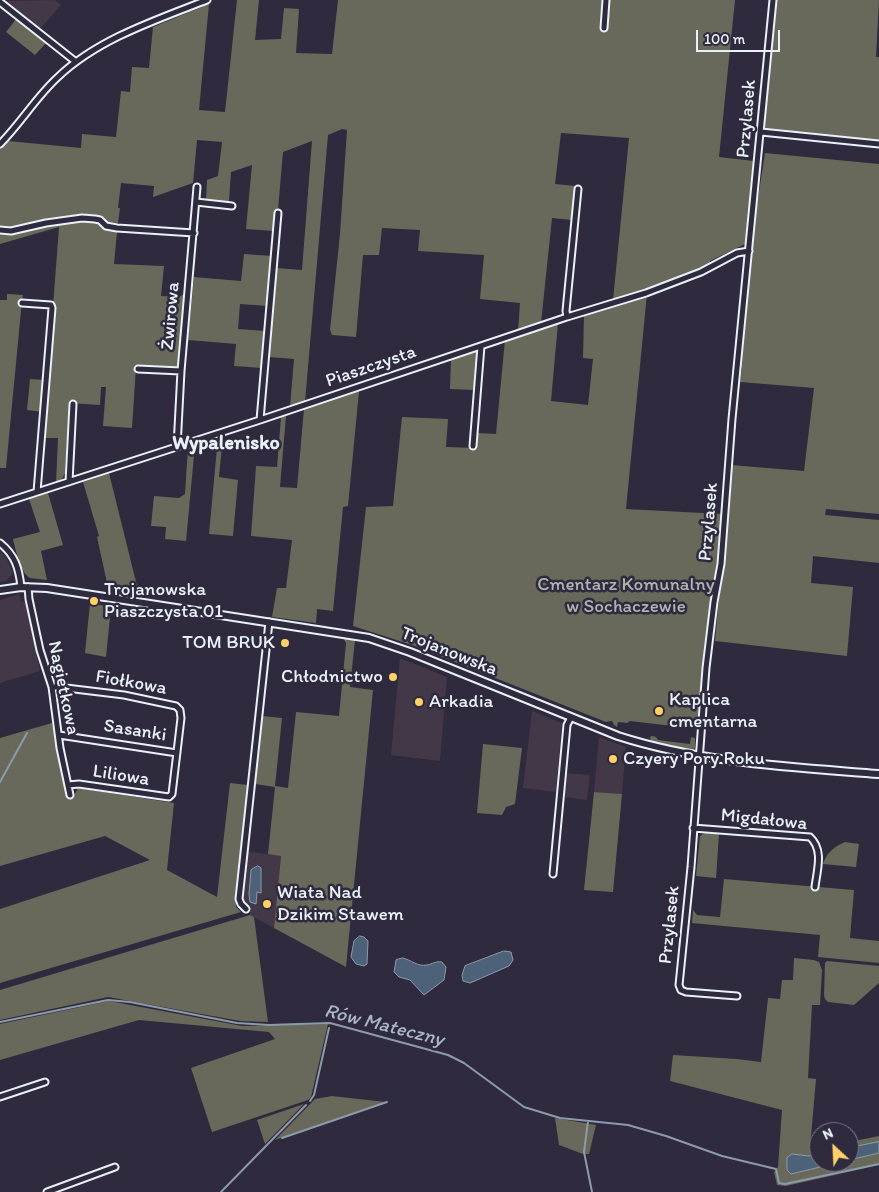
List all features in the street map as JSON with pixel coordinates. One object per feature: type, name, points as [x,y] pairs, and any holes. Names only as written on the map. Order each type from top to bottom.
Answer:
[{"type":"street","points":[[0,144],[50,84],[76,62],[101,46],[122,36],[207,0]]},
{"type":"street","points":[[604,28],[606,0]]},
{"type":"street","name":"Przylasek","points":[[737,996],[686,992],[681,990],[679,985],[691,867],[706,668],[714,602],[721,564],[732,419],[773,0]]},
{"type":"street","points":[[0,2],[76,62]]},
{"type":"street","points":[[760,132],[879,144]]},
{"type":"street","name":"Żwirowa","points":[[177,447],[181,371],[197,187]]},
{"type":"street","points":[[567,317],[566,311],[578,189]]},
{"type":"street","points":[[196,202],[232,206]]},
{"type":"street","points":[[260,420],[278,212]]},
{"type":"street","points":[[0,230],[11,231],[46,223],[82,218],[100,220],[106,226],[117,228],[194,233]]},
{"type":"street","name":"Piaszczysta","points":[[0,504],[260,420],[567,317],[646,293],[701,272],[737,253],[748,251]]},
{"type":"street","points":[[22,303],[51,305],[52,308],[37,492]]},
{"type":"street","points":[[473,446],[481,346]]},
{"type":"street","points":[[138,369],[181,371]]},
{"type":"street","points":[[69,482],[73,404]]},
{"type":"street","points":[[0,543],[12,554],[19,573],[21,587]]},
{"type":"street","name":"Trojanowska","points":[[0,590],[28,587],[350,634],[390,644],[618,736],[646,745],[699,756],[750,763],[879,774]]},
{"type":"street","name":"Nagietkowa","points":[[28,587],[40,650],[52,687],[70,795]]},
{"type":"street","points":[[246,909],[241,904],[240,899],[269,622]]},
{"type":"street","name":"Fiołkowa","points":[[52,687],[58,686],[124,695],[179,707],[177,753]]},
{"type":"street","points":[[552,874],[567,725],[571,717]]},
{"type":"street","name":"Sasanki","points":[[59,736],[177,753]]},
{"type":"street","name":"Liliowa","points":[[68,785],[79,784],[169,798],[172,794],[177,753]]},
{"type":"street","name":"Migdałowa","points":[[693,828],[810,837],[815,842],[819,852],[815,887]]},
{"type":"street","points":[[0,1097],[45,1082]]},
{"type":"street","points":[[47,1192],[115,1167]]},
{"type":"shaded area","points":[[55,0],[61,5],[40,29],[4,1]]},
{"type":"shaded area","points":[[0,551],[6,557],[13,573],[6,581],[0,582]]},
{"type":"shaded area","points":[[19,594],[21,602],[25,601],[40,671],[0,683],[0,600]]},
{"type":"shaded area","points":[[400,658],[447,677],[440,761],[391,755]]},
{"type":"shaded area","points":[[532,711],[562,723],[556,792],[523,788]]},
{"type":"shaded area","points":[[599,737],[626,747],[622,794],[594,792]]},
{"type":"shaded area","points":[[567,773],[590,775],[587,800],[564,797]]},
{"type":"shaded area","points":[[248,852],[281,855],[274,928],[250,915],[250,905],[243,898]]},
{"type":"green space","points":[[237,0],[259,0],[255,40],[281,39],[284,8],[299,9],[296,53],[332,54],[338,0],[603,0],[601,30],[607,30],[610,0],[735,0],[719,157],[754,161],[745,244],[710,261],[710,266],[661,285],[613,300],[629,138],[561,133],[555,184],[575,186],[572,220],[552,218],[541,323],[518,331],[520,303],[480,299],[484,255],[418,251],[420,230],[382,228],[379,255],[363,255],[356,337],[332,335],[330,330],[340,234],[347,130],[342,129],[328,135],[305,402],[290,407],[294,359],[269,357],[276,268],[302,270],[312,141],[283,152],[278,210],[276,210],[274,231],[246,229],[252,165],[231,172],[229,201],[226,203],[206,200],[207,180],[218,176],[222,142],[197,140],[193,183],[153,197],[154,186],[121,183],[118,223],[107,222],[98,216],[83,214],[47,219],[16,227],[0,227],[0,148],[8,141],[81,148],[82,134],[116,137],[121,91],[130,92],[132,67],[149,68],[153,27],[209,4],[199,110],[225,112]]},
{"type":"green space","points":[[775,0],[879,0],[876,57],[879,57],[879,142],[763,130]]},
{"type":"green space","points":[[17,18],[47,42],[35,55],[6,32]]},
{"type":"green space","points":[[765,153],[879,164],[879,514],[826,509],[825,515],[879,520],[879,563],[813,556],[811,583],[853,587],[847,656],[715,641],[731,465],[804,471],[814,388],[740,382],[755,218]]},
{"type":"green space","points":[[83,220],[98,222],[104,227],[117,232],[114,264],[164,266],[161,296],[179,297],[184,294],[179,370],[136,367],[132,428],[103,426],[106,387],[101,387],[100,405],[69,403],[65,473],[62,479],[56,483],[58,438],[43,438],[59,227],[0,244],[0,232]]},
{"type":"green space","points":[[244,254],[272,256],[268,306],[240,304],[238,329],[266,331],[262,368],[234,366],[236,344],[188,340],[194,277],[241,281]]},
{"type":"green space","points":[[7,294],[23,295],[6,468],[0,468],[0,300],[7,300]]},
{"type":"green space","name":"Cmentarz Komunalny w Sochaczewie","points":[[647,294],[626,509],[722,514],[715,586],[705,640],[698,729],[630,721],[627,723],[618,722],[617,727],[612,721],[606,722],[415,646],[353,626],[366,507],[393,506],[402,417],[448,419],[446,447],[476,448],[477,433],[496,434],[505,340],[558,323],[551,401],[588,405],[593,359],[583,358],[584,314]]},
{"type":"green space","points":[[476,351],[478,355],[475,390],[450,389],[451,359]]},
{"type":"green space","points":[[30,379],[45,380],[42,412],[27,410]]},
{"type":"green space","points":[[359,391],[348,506],[343,507],[333,611],[317,609],[316,623],[272,617],[277,588],[286,588],[292,540],[251,536],[256,466],[277,467],[281,417],[286,416],[280,487],[297,488],[304,409]]},
{"type":"green space","points":[[223,436],[219,477],[238,480],[233,536],[209,534],[218,437]]},
{"type":"green space","points":[[195,445],[186,541],[165,539],[166,527],[151,526],[154,496],[179,498],[185,494],[188,447]]},
{"type":"green space","points":[[109,473],[139,596],[109,592],[97,537],[99,536],[83,482]]},
{"type":"green space","points":[[48,493],[63,545],[41,551],[47,580],[27,576],[19,560],[13,539],[40,532],[29,499]]},
{"type":"green space","points":[[90,603],[111,607],[106,657],[85,653]]},
{"type":"green space","points":[[343,638],[355,640],[350,687],[373,690],[346,967],[274,928],[281,856],[268,854],[275,787],[255,784],[262,716],[282,718],[275,786],[288,788],[296,712],[339,716],[346,643]]},
{"type":"green space","points":[[52,723],[67,796],[75,794],[78,788],[174,803],[167,870],[217,897],[230,783],[248,785],[236,902],[236,907],[241,912],[0,983],[0,909],[150,860],[105,836],[0,866],[0,738]]},
{"type":"green space","points":[[652,736],[658,740],[690,744],[691,737],[695,738],[695,748],[689,752],[651,743],[650,737]]},
{"type":"green space","points":[[483,744],[522,748],[515,804],[506,807],[502,815],[477,813]]},
{"type":"green space","points":[[594,792],[622,794],[613,892],[584,890]]},
{"type":"green space","points":[[704,833],[719,834],[716,878],[696,876],[700,836]]},
{"type":"green space","points":[[845,842],[859,844],[856,867],[823,864],[831,850]]},
{"type":"green space","points":[[724,879],[854,890],[850,938],[879,941],[879,963],[818,957],[820,935],[692,923],[693,910],[697,915],[720,917]]},
{"type":"green space","points":[[250,915],[254,917],[268,1022],[240,1021],[108,997],[0,1020],[0,990]]},
{"type":"green space","points":[[794,958],[819,962],[822,970],[820,1005],[812,1005],[808,1078],[816,1079],[812,1122],[809,1122],[809,1172],[848,1172],[786,1186],[777,1185],[774,1172],[778,1167],[782,1110],[670,1081],[673,1055],[761,1062],[768,998],[780,999],[782,980],[793,980]]},
{"type":"green space","points":[[827,961],[879,966],[879,983],[854,1005],[828,1002],[824,995],[825,963]]},
{"type":"green space","points":[[109,1001],[242,1026],[328,1024],[311,1097],[308,1100],[212,1132],[191,1068],[275,1039],[269,1032],[139,1020],[0,1060],[0,1024]]},
{"type":"green space","points":[[332,1096],[386,1102],[275,1140],[315,1099]]},
{"type":"green space","points":[[304,1104],[265,1144],[257,1120]]},
{"type":"green space","points":[[555,1118],[596,1125],[589,1154],[583,1154],[559,1145]]},
{"type":"green space","points":[[879,1136],[879,1165],[859,1170],[859,1140]]},
{"type":"water","points":[[258,866],[261,868],[261,893],[257,892],[256,904],[250,902],[249,894],[251,870]]},
{"type":"water","points":[[360,936],[368,941],[367,964],[364,966],[356,964],[351,957],[354,941]]},
{"type":"water","points":[[504,951],[511,952],[513,960],[509,966],[470,983],[463,981],[462,975],[465,966]]},
{"type":"water","points":[[403,958],[424,965],[442,962],[446,967],[444,980],[424,995],[410,980],[399,977],[394,972],[396,960]]},
{"type":"water","points":[[879,1142],[879,1153],[859,1158],[859,1146]]},
{"type":"water","points":[[792,1154],[809,1156],[809,1170],[791,1174],[787,1170],[787,1158]]},
{"type":"waterway","points":[[0,782],[27,733]]},
{"type":"waterway","name":"Rów Mateczny","points":[[0,1022],[108,1000],[130,1002],[237,1023],[269,1025],[330,1023],[448,1055],[464,1063],[524,1107],[560,1118],[628,1125],[666,1136],[722,1156],[776,1169],[779,1183],[785,1184],[879,1164]]},
{"type":"waterway","points":[[310,1101],[314,1095],[329,1028]]},
{"type":"waterway","points":[[282,1138],[387,1102]]},
{"type":"waterway","points":[[221,1192],[306,1105]]},
{"type":"waterway","points":[[588,1121],[584,1152],[592,1192]]},
{"type":"place","name":"Trojanowska Piaszczysta 01","points":[[94,601]]},
{"type":"place","name":"TOM BRUK","points":[[285,643]]},
{"type":"place","name":"Chłodnictwo","points":[[393,677]]},
{"type":"place","name":"Arkadia","points":[[419,702]]},
{"type":"place","name":"Kaplica cmentarna","points":[[659,711]]},
{"type":"place","name":"Czyery Pory Roku","points":[[613,759]]},
{"type":"place","name":"Wiata Nad Dzikim Stawem","points":[[267,904]]},
{"type":"district","name":"Wypalenisko","points":[[226,444]]}]
